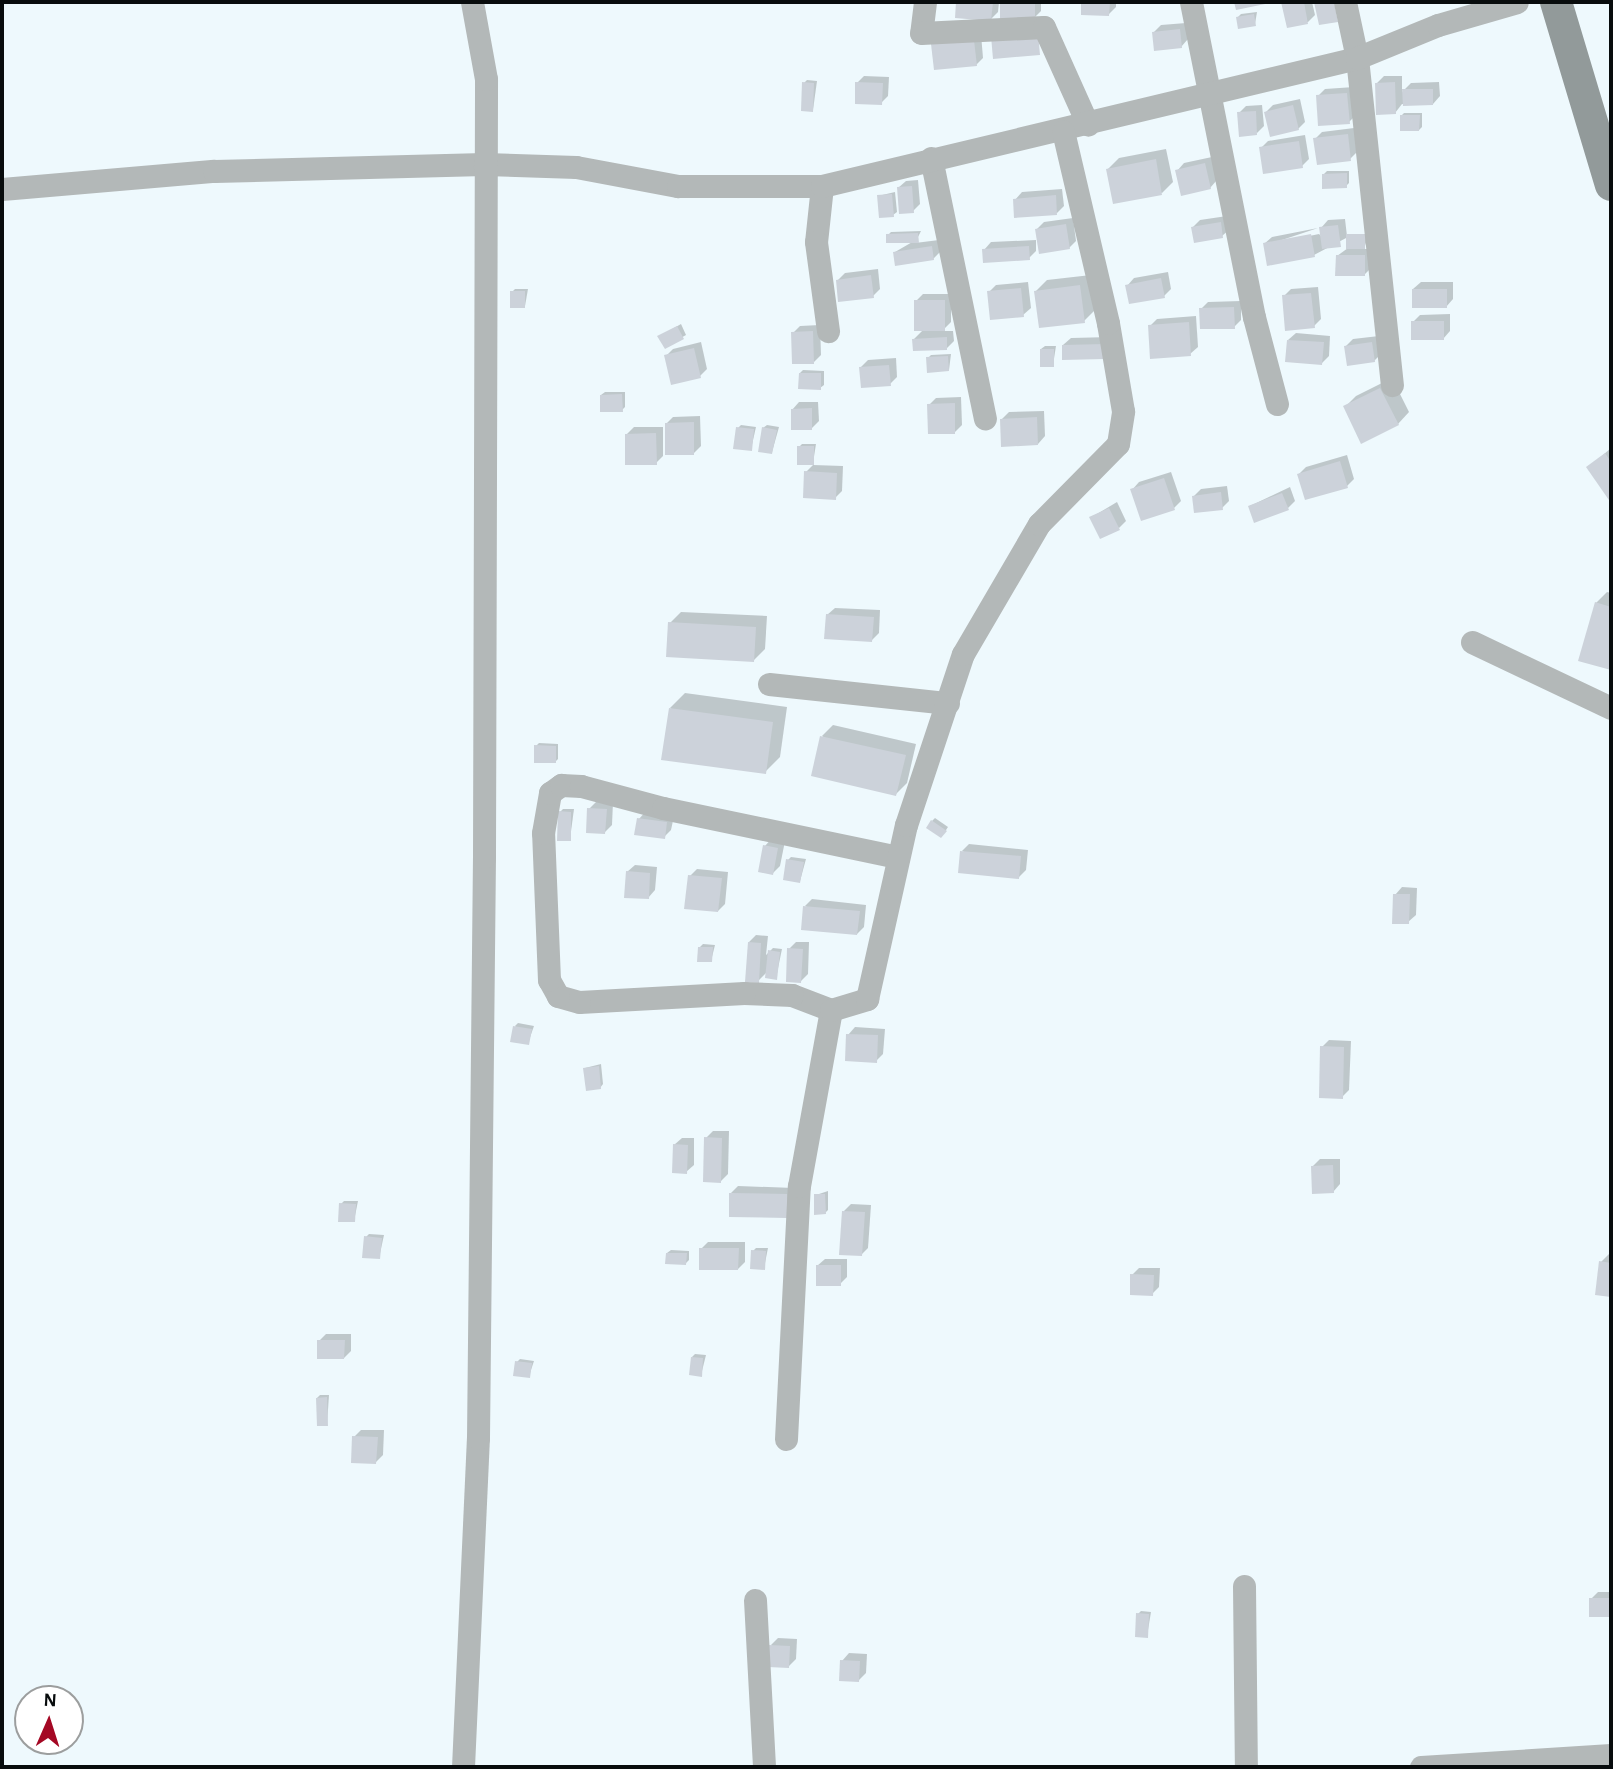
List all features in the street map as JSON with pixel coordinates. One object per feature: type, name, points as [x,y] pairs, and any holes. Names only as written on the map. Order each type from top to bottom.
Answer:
[{"type":"main road","points":[[1556,2],[1611,185]]},
{"type":"street","points":[[463,1767],[478,1438],[485,79],[472,2]]},
{"type":"street","points":[[925,2],[921,33],[1045,27],[1088,125]]},
{"type":"street","points":[[1191,2],[1254,317],[1277,404]]},
{"type":"street","points":[[1345,2],[1357,58],[1392,385]]},
{"type":"street","points":[[2,189],[214,171],[484,164],[576,167],[678,186],[822,186],[931,158],[1209,97],[1357,58],[1438,25],[1517,2]]},
{"type":"street","points":[[897,857],[663,808],[581,786],[561,785],[550,793],[543,833],[549,980],[558,996],[579,1002],[744,993],[792,995],[831,1010],[867,999],[897,857],[963,654],[1039,524],[1118,444],[1123,411],[1108,323],[1063,131]]},
{"type":"street","points":[[931,158],[985,418]]},
{"type":"street","points":[[822,186],[816,242],[828,331]]},
{"type":"street","points":[[1472,642],[1611,708]]},
{"type":"street","points":[[769,684],[948,703]]},
{"type":"street","points":[[786,1439],[799,1186],[831,1010]]},
{"type":"street","points":[[1244,1586],[1246,1767]]},
{"type":"street","points":[[755,1600],[764,1767]]},
{"type":"street","points":[[1421,1767],[1611,1755]]},
{"type":"building","points":[[956,2],[993,2],[991,21],[955,18]]},
{"type":"building","points":[[1000,2],[1035,2],[1035,20],[1000,20]]},
{"type":"building","points":[[1081,2],[1110,2],[1109,16],[1081,15]]},
{"type":"building","points":[[1234,2],[1270,2],[1270,3],[1236,10]]},
{"type":"building","points":[[1281,2],[1304,2],[1308,24],[1287,28]]},
{"type":"building","points":[[1314,2],[1334,2],[1338,22],[1319,25]]},
{"type":"building","points":[[1254,14],[1256,26],[1238,29],[1236,17]]},
{"type":"building","points":[[1180,29],[1182,48],[1154,51],[1152,32]]},
{"type":"building","points":[[1038,32],[1040,55],[993,59],[991,36]]},
{"type":"building","points":[[974,40],[977,66],[934,70],[931,44]]},
{"type":"building","points":[[802,82],[814,83],[813,112],[801,111]]},
{"type":"building","points":[[855,82],[883,83],[882,105],[855,104]]},
{"type":"building","points":[[1395,82],[1396,114],[1376,115],[1375,83]]},
{"type":"building","points":[[1402,89],[1433,89],[1433,105],[1403,106]]},
{"type":"building","points":[[1347,93],[1350,124],[1318,126],[1316,95]]},
{"type":"building","points":[[1293,105],[1299,130],[1270,137],[1264,112]]},
{"type":"building","points":[[1256,111],[1257,135],[1239,137],[1237,112]]},
{"type":"building","points":[[1400,115],[1420,115],[1419,131],[1400,131]]},
{"type":"building","points":[[1348,134],[1351,161],[1317,165],[1313,138]]},
{"type":"building","points":[[1299,141],[1303,168],[1263,174],[1259,147]]},
{"type":"building","points":[[1156,159],[1162,195],[1113,204],[1106,169]]},
{"type":"building","points":[[1205,163],[1211,189],[1181,196],[1175,170]]},
{"type":"building","points":[[1347,173],[1347,188],[1322,189],[1322,174]]},
{"type":"building","points":[[912,186],[914,213],[899,214],[897,187]]},
{"type":"building","points":[[892,194],[894,217],[879,218],[877,195]]},
{"type":"building","points":[[1056,195],[1057,215],[1014,218],[1013,199]]},
{"type":"building","points":[[1221,222],[1223,238],[1194,243],[1191,227]]},
{"type":"building","points":[[1066,224],[1070,249],[1039,254],[1035,229]]},
{"type":"building","points":[[1338,225],[1341,247],[1322,249],[1319,227]]},
{"type":"building","points":[[918,233],[919,243],[886,243],[886,234]]},
{"type":"building","points":[[1311,234],[1315,257],[1267,266],[1263,243]]},
{"type":"building","points":[[1346,234],[1365,234],[1365,249],[1346,249]]},
{"type":"building","points":[[932,246],[934,260],[895,266],[893,252]]},
{"type":"building","points":[[1029,246],[1030,260],[983,263],[982,249]]},
{"type":"building","points":[[1336,255],[1365,255],[1365,276],[1335,276]]},
{"type":"building","points":[[871,275],[874,298],[838,302],[836,280]]},
{"type":"building","points":[[1161,278],[1165,298],[1129,304],[1125,285]]},
{"type":"building","points":[[1080,285],[1085,323],[1039,328],[1034,291]]},
{"type":"building","points":[[1021,288],[1024,317],[990,320],[987,291]]},
{"type":"building","points":[[1412,289],[1447,289],[1447,308],[1412,308]]},
{"type":"building","points":[[510,291],[525,291],[525,308],[510,308]]},
{"type":"building","points":[[1311,293],[1315,328],[1285,331],[1282,295]]},
{"type":"building","points":[[914,300],[945,300],[945,331],[914,331]]},
{"type":"building","points":[[1234,307],[1235,329],[1200,329],[1199,308]]},
{"type":"building","points":[[1411,321],[1444,321],[1444,340],[1411,340]]},
{"type":"building","points":[[1189,322],[1191,356],[1150,359],[1148,325]]},
{"type":"building","points":[[677,326],[684,339],[665,349],[657,336]]},
{"type":"building","points":[[813,331],[814,364],[792,364],[791,332]]},
{"type":"building","points":[[947,337],[947,350],[913,351],[912,339]]},
{"type":"building","points":[[1287,340],[1324,342],[1322,365],[1285,362]]},
{"type":"building","points":[[1372,342],[1375,362],[1347,366],[1344,346]]},
{"type":"building","points":[[1105,344],[1105,359],[1062,360],[1062,345]]},
{"type":"building","points":[[694,348],[701,378],[671,385],[664,355]]},
{"type":"building","points":[[1040,349],[1054,349],[1054,367],[1040,367]]},
{"type":"building","points":[[948,356],[949,371],[927,373],[926,357]]},
{"type":"building","points":[[889,365],[891,386],[861,388],[859,367]]},
{"type":"building","points":[[799,373],[821,373],[821,390],[798,389]]},
{"type":"building","points":[[1380,388],[1399,425],[1361,444],[1343,406]]},
{"type":"building","points":[[622,394],[623,412],[600,412],[600,395]]},
{"type":"building","points":[[955,403],[955,434],[928,434],[927,404]]},
{"type":"building","points":[[812,408],[812,430],[791,430],[791,409]]},
{"type":"building","points":[[1037,417],[1038,445],[1001,447],[1000,419]]},
{"type":"building","points":[[694,422],[694,455],[665,455],[665,423]]},
{"type":"building","points":[[736,427],[754,429],[752,451],[733,449]]},
{"type":"building","points":[[762,427],[777,430],[772,454],[758,452]]},
{"type":"building","points":[[656,433],[657,465],[625,465],[625,434]]},
{"type":"building","points":[[797,446],[814,446],[814,465],[797,465]]},
{"type":"building","points":[[1605,453],[1611,462],[1611,503],[1586,467]]},
{"type":"building","points":[[1340,461],[1348,488],[1305,500],[1297,474]]},
{"type":"building","points":[[804,471],[837,473],[836,500],[803,498]]},
{"type":"building","points":[[1164,478],[1175,510],[1141,521],[1130,489]]},
{"type":"building","points":[[1221,492],[1223,510],[1194,513],[1192,496]]},
{"type":"building","points":[[1282,493],[1289,510],[1254,523],[1248,506]]},
{"type":"building","points":[[1109,508],[1120,530],[1100,539],[1089,517]]},
{"type":"building","points":[[1595,602],[1611,607],[1611,670],[1578,661]]},
{"type":"building","points":[[826,614],[874,617],[872,642],[824,639]]},
{"type":"building","points":[[668,622],[756,627],[754,662],[666,657]]},
{"type":"building","points":[[669,708],[773,722],[766,774],[661,760]]},
{"type":"building","points":[[820,736],[906,755],[896,796],[811,776]]},
{"type":"building","points":[[534,745],[556,746],[556,763],[534,763]]},
{"type":"building","points":[[587,808],[607,809],[605,834],[586,833]]},
{"type":"building","points":[[558,811],[571,812],[571,841],[557,841]]},
{"type":"building","points":[[637,818],[667,822],[665,839],[634,835]]},
{"type":"building","points":[[931,820],[947,831],[941,838],[926,828]]},
{"type":"building","points":[[763,845],[778,848],[773,875],[758,872]]},
{"type":"building","points":[[960,851],[1021,856],[1019,879],[958,873]]},
{"type":"building","points":[[786,859],[804,862],[800,883],[783,880]]},
{"type":"building","points":[[626,871],[650,873],[649,899],[624,898]]},
{"type":"building","points":[[688,875],[722,878],[718,912],[684,909]]},
{"type":"building","points":[[1393,894],[1410,894],[1409,924],[1392,924]]},
{"type":"building","points":[[803,906],[860,911],[857,935],[801,930]]},
{"type":"building","points":[[748,942],[761,943],[759,983],[745,982]]},
{"type":"building","points":[[698,947],[713,947],[712,962],[697,962]]},
{"type":"building","points":[[787,948],[803,949],[801,983],[786,982]]},
{"type":"building","points":[[768,950],[780,952],[777,980],[765,978]]},
{"type":"building","points":[[513,1026],[532,1029],[529,1045],[510,1042]]},
{"type":"building","points":[[846,1034],[878,1035],[877,1063],[845,1061]]},
{"type":"building","points":[[1320,1046],[1344,1047],[1343,1099],[1319,1098]]},
{"type":"building","points":[[599,1066],[601,1089],[586,1091],[583,1068]]},
{"type":"building","points":[[704,1137],[722,1138],[721,1183],[703,1182]]},
{"type":"building","points":[[673,1144],[688,1145],[687,1174],[672,1173]]},
{"type":"building","points":[[1333,1165],[1334,1193],[1312,1194],[1311,1166]]},
{"type":"building","points":[[729,1193],[787,1194],[787,1218],[729,1217]]},
{"type":"building","points":[[814,1194],[825,1194],[826,1214],[814,1215]]},
{"type":"building","points":[[339,1203],[356,1204],[355,1222],[338,1222]]},
{"type":"building","points":[[842,1211],[865,1212],[862,1256],[839,1255]]},
{"type":"building","points":[[364,1236],[382,1238],[380,1259],[362,1258]]},
{"type":"building","points":[[699,1248],[739,1248],[738,1270],[699,1270]]},
{"type":"building","points":[[751,1250],[766,1251],[765,1270],[750,1269]]},
{"type":"building","points":[[666,1253],[687,1253],[686,1265],[665,1264]]},
{"type":"building","points":[[1599,1261],[1611,1263],[1611,1297],[1595,1295]]},
{"type":"building","points":[[816,1265],[841,1265],[841,1286],[816,1286]]},
{"type":"building","points":[[1130,1274],[1154,1275],[1153,1296],[1130,1295]]},
{"type":"building","points":[[317,1340],[345,1340],[344,1359],[317,1359]]},
{"type":"building","points":[[691,1357],[703,1358],[702,1377],[689,1375]]},
{"type":"building","points":[[515,1361],[532,1363],[530,1378],[513,1376]]},
{"type":"building","points":[[327,1397],[328,1426],[317,1426],[316,1398]]},
{"type":"building","points":[[352,1436],[378,1437],[376,1464],[351,1463]]},
{"type":"building","points":[[1589,1598],[1611,1598],[1611,1617],[1589,1617]]},
{"type":"building","points":[[1136,1613],[1149,1614],[1148,1638],[1135,1637]]},
{"type":"building","points":[[769,1645],[790,1646],[789,1668],[768,1667]]},
{"type":"building","points":[[840,1660],[860,1661],[859,1682],[839,1681]]}]
